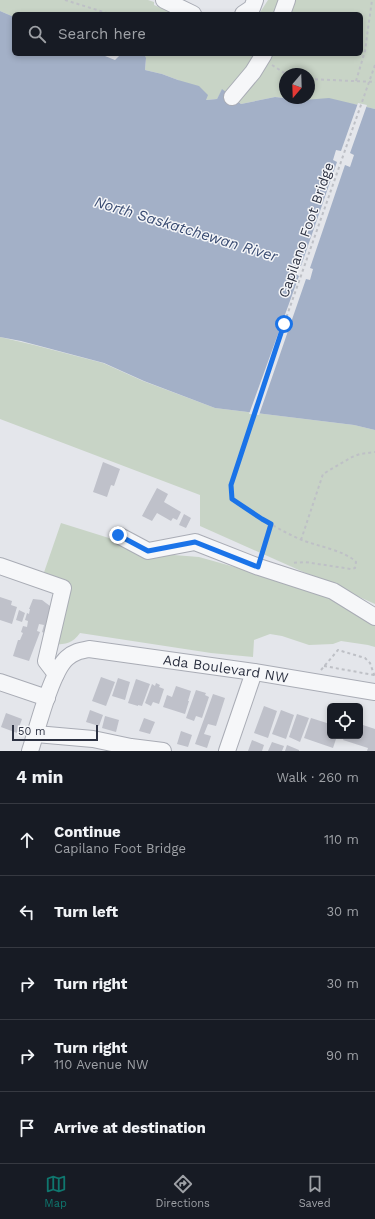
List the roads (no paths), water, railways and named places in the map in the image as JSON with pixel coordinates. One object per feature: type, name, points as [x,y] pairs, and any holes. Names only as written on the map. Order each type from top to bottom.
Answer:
[{"type":"street","points":[[164,0],[189,12]]},
{"type":"street","points":[[246,12],[252,8],[256,0]]},
{"type":"street","points":[[283,12],[287,0]]},
{"type":"street","points":[[232,97],[253,72],[263,56]]},
{"type":"street","points":[[118,535],[148,551],[195,542],[258,567],[333,591],[375,617]]},
{"type":"street","points":[[0,566],[63,588],[46,661],[56,674],[30,751]]},
{"type":"street","name":"Ada Boulevard NW","points":[[56,674],[65,659],[76,651],[89,648],[254,672],[375,692]]},
{"type":"street","points":[[226,751],[254,672]]},
{"type":"street","points":[[0,682],[47,698]]},
{"type":"street","points":[[36,734],[93,739],[130,749],[164,751]]},
{"type":"water","name":"North Saskatchewan River","points":[[0,11],[12,16],[12,56],[105,56],[115,60],[119,56],[145,56],[145,70],[199,86],[208,95],[206,100],[217,99],[222,89],[241,104],[275,97],[279,97],[279,104],[315,104],[315,99],[329,98],[375,109],[375,430],[354,425],[215,408],[144,381],[104,363],[21,341],[0,337]]}]
